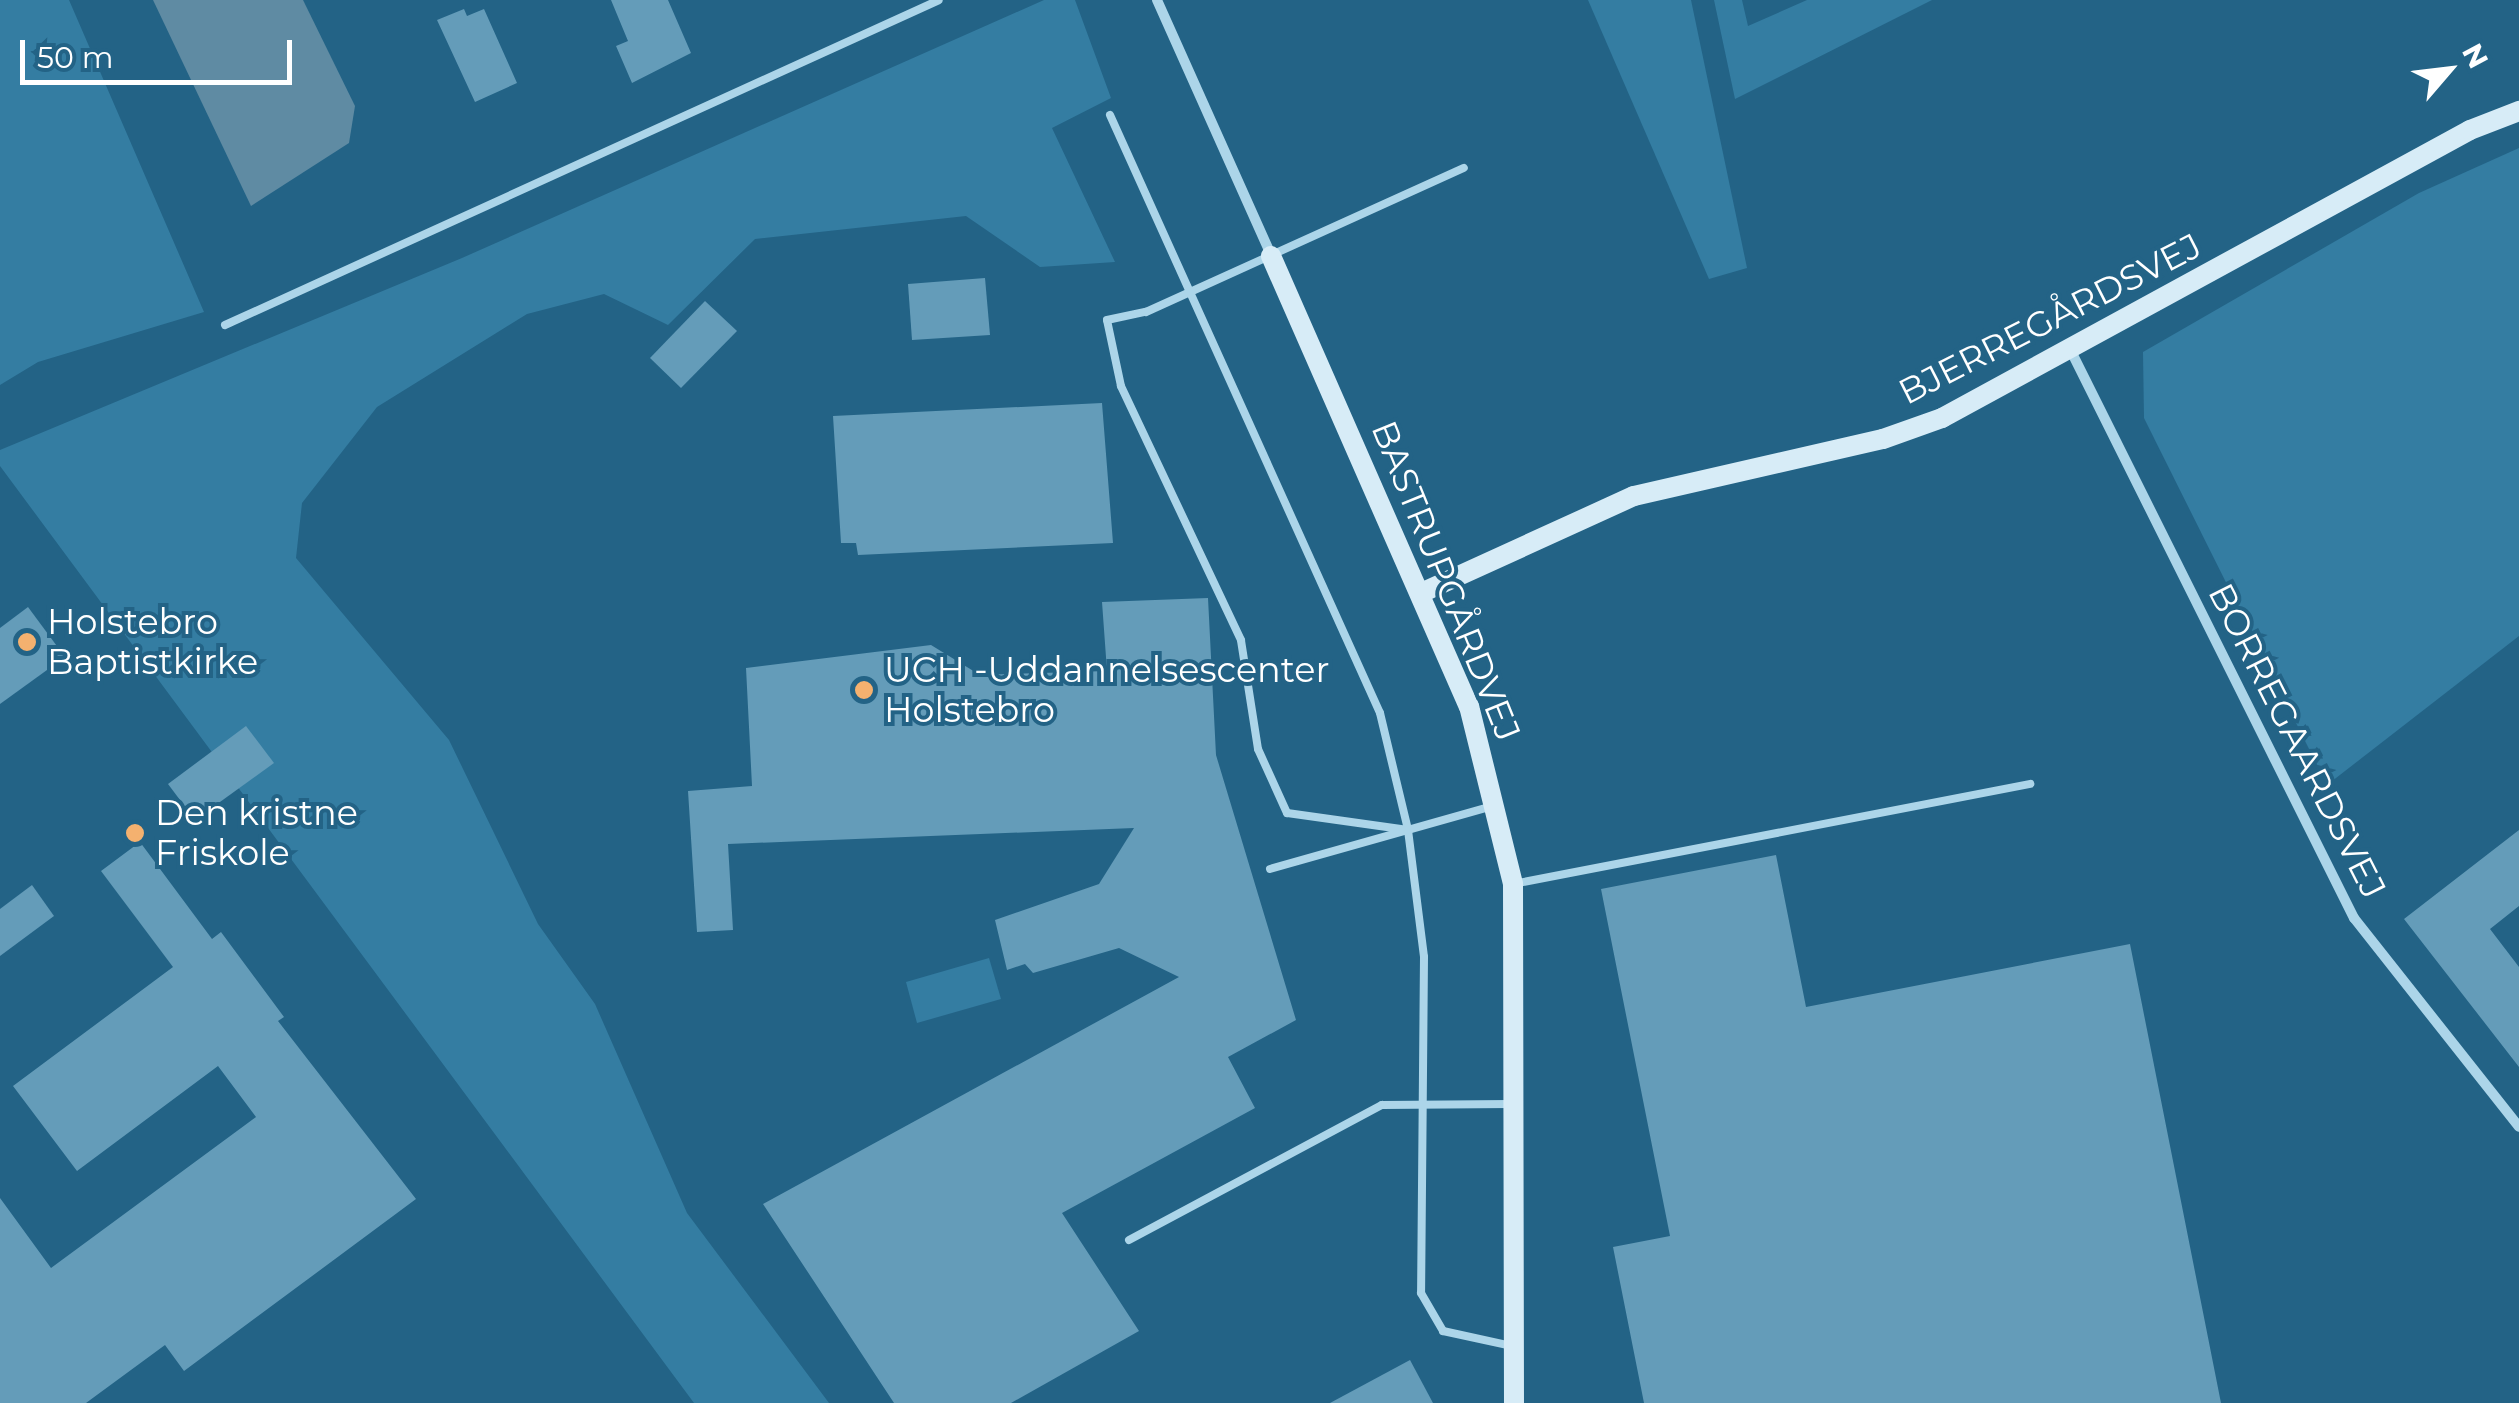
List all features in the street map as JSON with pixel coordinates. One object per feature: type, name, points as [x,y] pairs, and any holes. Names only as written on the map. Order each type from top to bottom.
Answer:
[{"type":"street","name":"BASTRUPGÅRDVEJ","points":[[1157,0],[1422,593],[1469,706],[1496,804],[1513,884],[1514,1403]]},
{"type":"street","name":"BJERREGÅRDSVEJ","points":[[1422,593],[1634,496],[1942,418],[2072,351],[2470,130],[2519,110]]},
{"type":"street","name":"BORREGAARDSVEJ","points":[[2072,351],[2354,918],[2519,1127]]},
{"type":"lane","points":[[225,325],[940,0]]},
{"type":"lane","points":[[1110,115],[1380,713],[1408,830],[1424,957],[1422,1293],[1443,1332],[1515,1346]]},
{"type":"lane","points":[[1408,830],[1287,813],[1258,749],[1241,640],[1121,386],[1106,320],[1190,292],[1464,168]]},
{"type":"lane","points":[[1513,884],[2030,784]]},
{"type":"lane","points":[[1270,869],[1496,804]]},
{"type":"lane","points":[[1129,1240],[1382,1104],[1516,1104]]},
{"type":"shaded area","points":[[0,0],[69,0],[204,312],[38,362],[0,385]]},
{"type":"shaded area","points":[[153,0],[303,0],[355,106],[349,143],[251,206]]},
{"type":"shaded area","points":[[1044,0],[1075,0],[1111,98],[1052,128],[1115,262],[1040,267],[966,216],[755,239],[668,325],[604,294],[527,314],[377,407],[302,503],[296,558],[449,740],[538,924],[595,1004],[687,1213],[829,1403],[694,1403],[0,466],[0,450],[462,258]]},
{"type":"shaded area","points":[[1588,0],[1691,0],[1747,268],[1709,279]]},
{"type":"shaded area","points":[[1714,0],[1742,0],[1748,26],[1807,0],[1932,0],[1735,99]]},
{"type":"shaded area","points":[[2519,148],[2519,636],[2327,785],[2144,418],[2143,352],[2419,193]]},
{"type":"shaded area","points":[[989,958],[1001,999],[917,1023],[906,982]]},
{"type":"building","points":[[611,0],[668,0],[691,53],[632,83],[616,46],[628,41]]},
{"type":"building","points":[[464,9],[467,16],[484,9],[517,83],[475,102],[437,20]]},
{"type":"building","points":[[985,278],[990,335],[912,340],[908,284]]},
{"type":"building","points":[[705,301],[737,331],[681,388],[650,358]]},
{"type":"building","points":[[1102,403],[1113,543],[858,555],[856,543],[841,543],[833,416]]},
{"type":"building","points":[[1208,598],[1216,755],[1296,1020],[1228,1057],[1255,1108],[1062,1213],[1139,1331],[1011,1403],[894,1403],[763,1204],[1179,977],[1119,948],[1033,973],[1025,964],[1007,970],[995,920],[1099,884],[1134,828],[728,844],[733,930],[697,932],[688,791],[752,786],[746,668],[931,645],[980,675],[1107,671],[1102,602]]},
{"type":"building","name":"Holstebro Baptistkirke","points":[[28,607],[65,657],[0,704],[0,628]]},
{"type":"building","points":[[246,726],[274,763],[195,820],[168,784]]},
{"type":"building","points":[[2519,830],[2519,906],[2490,929],[2519,967],[2519,1067],[2404,919]]},
{"type":"building","points":[[140,842],[212,939],[221,932],[284,1017],[278,1021],[416,1199],[184,1371],[165,1345],[86,1403],[0,1403],[0,1198],[51,1268],[256,1117],[218,1066],[77,1171],[13,1086],[173,967],[101,871]]},
{"type":"building","points":[[1776,855],[1806,1007],[2130,944],[2221,1403],[1644,1403],[1613,1247],[1670,1236],[1601,889]]},
{"type":"building","points":[[32,885],[54,916],[0,956],[0,909]]},
{"type":"building","points":[[1410,1360],[1433,1403],[1330,1403]]},
{"type":"place","name":"Holstebro Baptistkirke","points":[[27,642]]},
{"type":"place","name":"UCH -Uddannelsescenter Holstebro","points":[[864,690]]},
{"type":"place","name":"Den kristne Friskole","points":[[135,833]]}]
